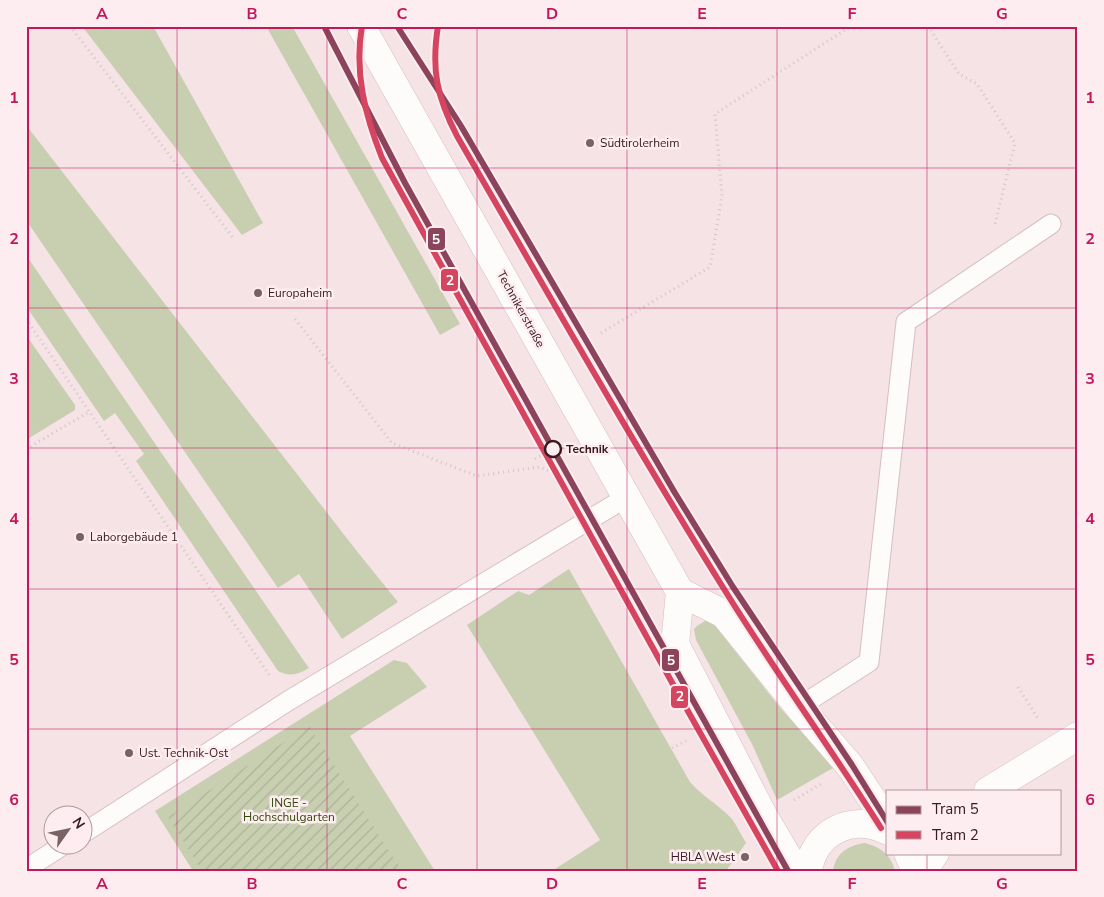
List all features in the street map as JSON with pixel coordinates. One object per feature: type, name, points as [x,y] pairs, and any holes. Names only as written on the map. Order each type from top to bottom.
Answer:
[{"type":"street","name":"Technikerstraße","points":[[361,26],[680,592]]},
{"type":"street","points":[[796,871],[764,817],[675,644],[680,592],[724,614],[799,707],[850,766],[881,822],[843,826],[829,834],[817,845],[810,860],[808,871]]},
{"type":"street","points":[[990,790],[1078,736]]},
{"type":"street","points":[[908,854],[915,871]]},
{"type":"street","points":[[923,871],[934,854]]},
{"type":"lane","points":[[799,707],[869,662],[906,322],[1051,224]]},
{"type":"lane","points":[[92,828],[288,701],[627,497]]},
{"type":"lane","points":[[26,869],[50,854]]},
{"type":"path","points":[[70,26],[234,239]]},
{"type":"path","points":[[601,333],[710,267],[722,196],[714,114],[851,26]]},
{"type":"path","points":[[928,26],[959,74],[977,84],[1015,143],[984,269]]},
{"type":"path","points":[[26,319],[288,701]]},
{"type":"path","points":[[295,319],[392,443],[477,476],[539,467],[558,474]]},
{"type":"path","points":[[26,449],[89,412]]},
{"type":"path","points":[[535,460],[546,453]]},
{"type":"path","points":[[1018,687],[1039,721]]},
{"type":"path","points":[[672,748],[686,741]]},
{"type":"path","points":[[788,803],[821,783]]},
{"type":"path","points":[[682,871],[739,832]]},
{"type":"green space","points":[[82,26],[153,26],[263,223],[242,235]]},
{"type":"green space","points":[[266,26],[292,26],[460,324],[440,335]]},
{"type":"green space","points":[[26,125],[398,602],[342,639],[299,574],[278,588],[26,220]]},
{"type":"green space","points":[[26,255],[309,668],[294,674],[278,671],[136,461],[144,454],[115,413],[104,421],[26,306]]},
{"type":"green space","points":[[26,335],[75,405],[75,410],[26,440]]},
{"type":"green space","points":[[569,569],[690,782],[732,819],[746,843],[726,871],[552,871],[600,840],[467,625],[518,591],[529,595]]},
{"type":"green space","points":[[705,621],[709,621],[716,627],[777,704],[833,768],[777,800],[753,746],[696,640],[694,629]]},
{"type":"green space","name":"INGE - Hochschulgarten","points":[[394,660],[407,663],[427,687],[350,736],[435,871],[193,871],[155,811]]},
{"type":"green space","name":"INGE - Hochschulgarten","points":[[309,726],[402,871],[202,871],[168,817]]},
{"type":"green space","points":[[865,843],[876,847],[888,856],[895,871],[833,871],[837,859],[844,851]]},
{"type":"tram line","name":"5","points":[[324,26],[405,183],[788,871]]},
{"type":"tram line","name":"2","points":[[362,26],[359,60],[360,77],[366,109],[382,158],[778,871]]},
{"type":"tram line","name":"5","points":[[397,26],[461,126],[675,493],[733,587],[852,765],[886,820]]},
{"type":"tram line","name":"2","points":[[438,26],[435,56],[437,83],[440,96],[457,136],[689,533],[782,679],[881,828]]},
{"type":"place","name":"Südtirolerheim","points":[[590,143]]},
{"type":"place","name":"Europaheim","points":[[258,293]]},
{"type":"place","name":"Technik","points":[[553,449]]},
{"type":"place","name":"Laborgebäude 1","points":[[80,537]]},
{"type":"place","name":"Ust. Technik-Ost","points":[[129,753]]},
{"type":"place","name":"HBLA West","points":[[745,857]]}]
